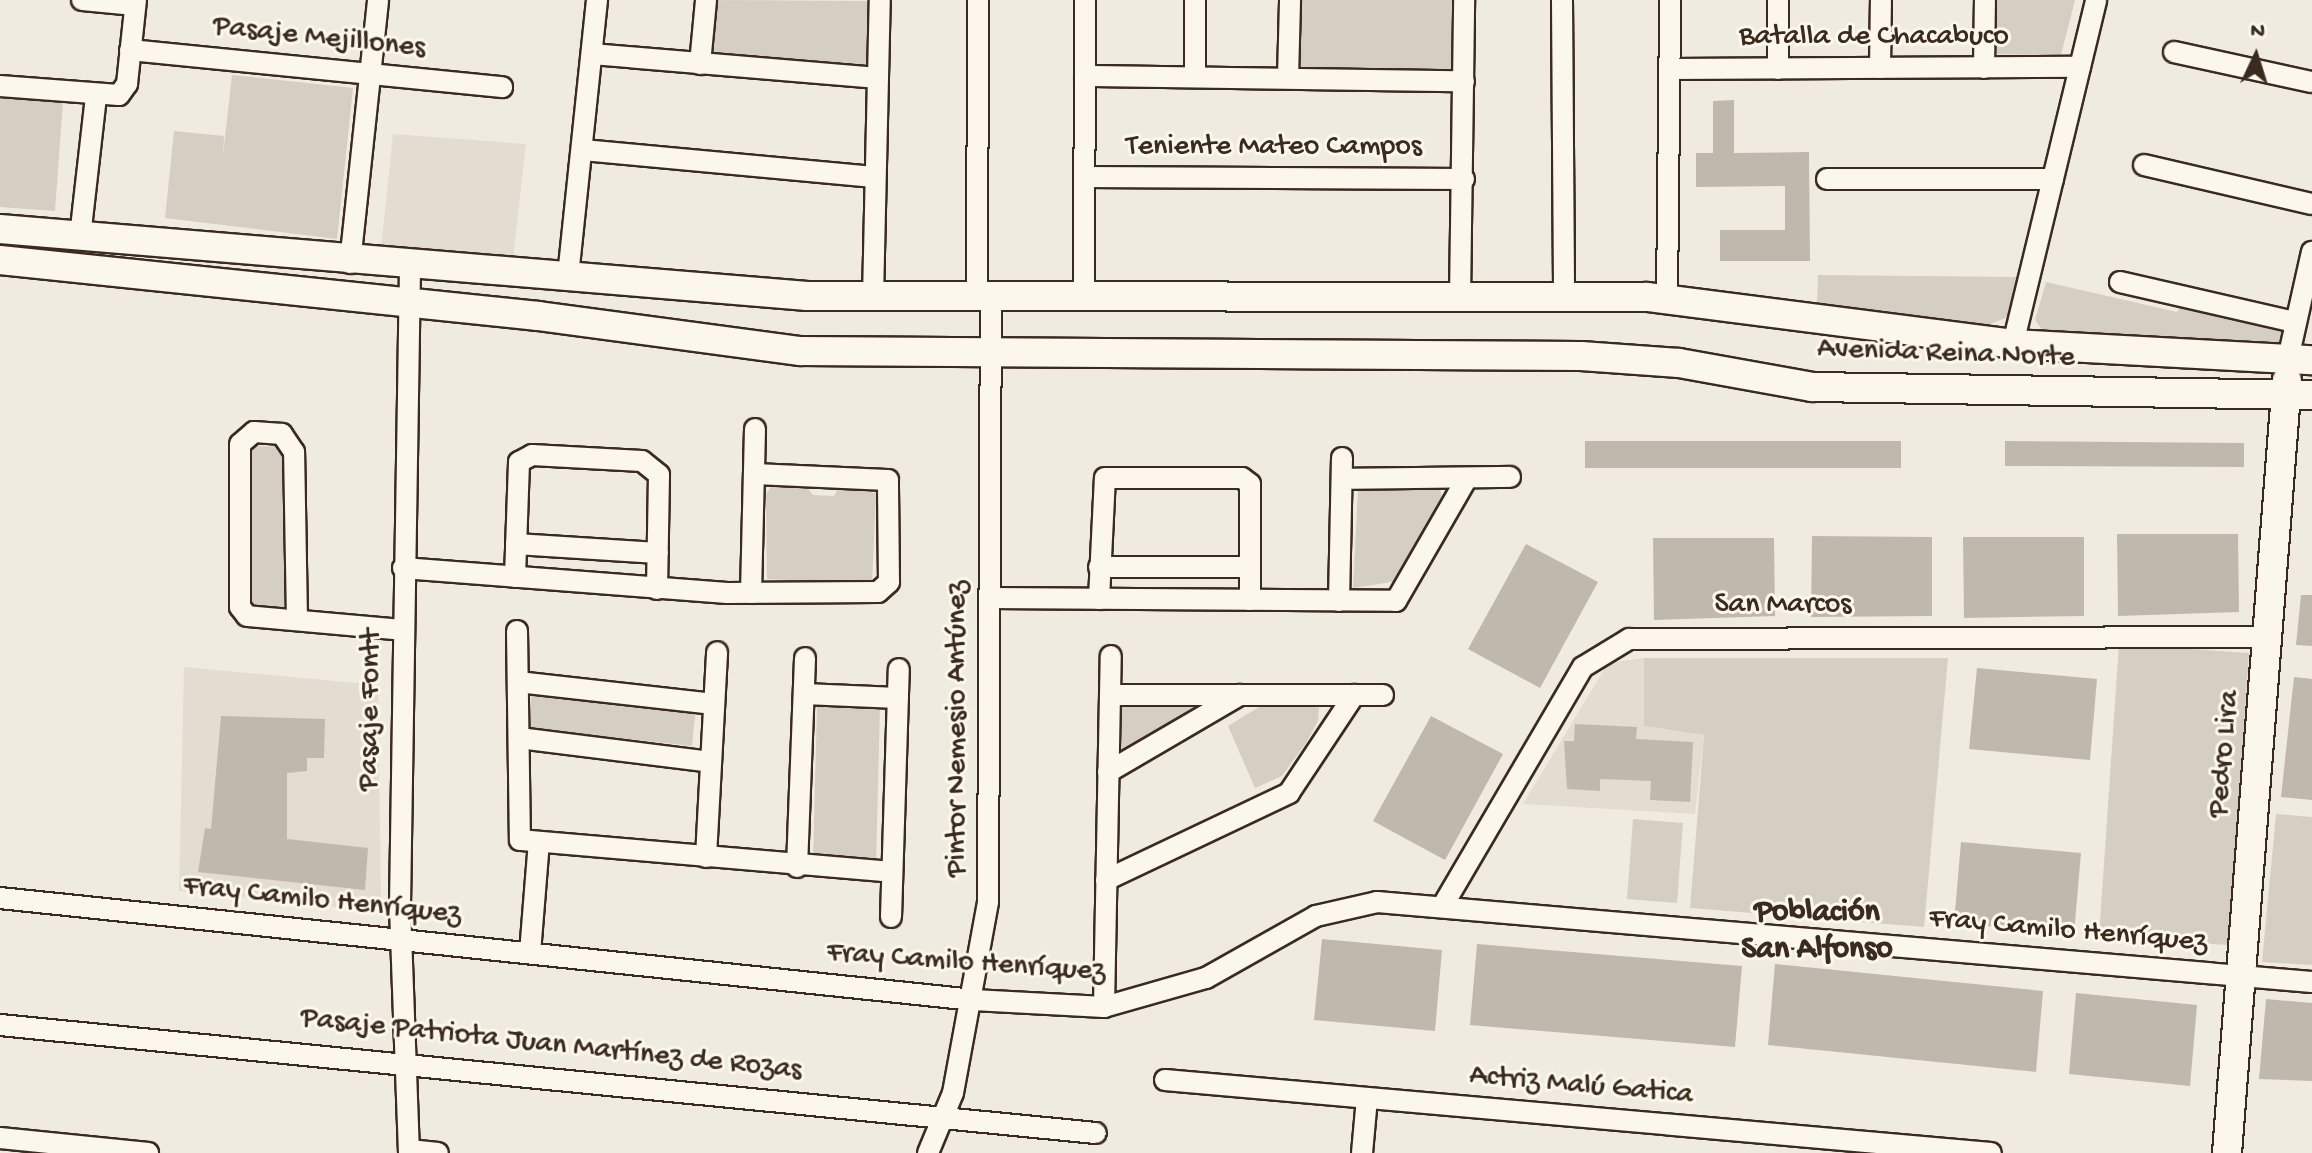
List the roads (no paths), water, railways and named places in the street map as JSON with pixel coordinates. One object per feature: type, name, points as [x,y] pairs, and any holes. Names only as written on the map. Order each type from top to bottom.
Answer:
[{"type":"street","points":[[0,86],[96,96],[123,92],[135,2],[82,0]]},
{"type":"street","points":[[350,263],[378,0]]},
{"type":"street","points":[[568,276],[597,0]]},
{"type":"street","points":[[700,64],[706,0]]},
{"type":"street","points":[[873,298],[880,0]]},
{"type":"street","name":"Pintor Nemesio Antúnez","points":[[928,1153],[943,1116],[973,1000],[988,902],[991,353],[984,297],[978,0]]},
{"type":"street","points":[[1084,298],[1085,0]]},
{"type":"street","points":[[1195,0],[1195,77]]},
{"type":"street","points":[[1288,78],[1290,0]]},
{"type":"street","points":[[1460,298],[1464,179],[1464,0]]},
{"type":"street","points":[[1562,0],[1564,297]]},
{"type":"street","points":[[1667,299],[1670,0]]},
{"type":"street","points":[[1778,0],[1778,69]]},
{"type":"street","points":[[1880,68],[1881,0]]},
{"type":"street","points":[[1984,68],[1985,0]]},
{"type":"street","points":[[2013,344],[2096,0]]},
{"type":"street","name":"Pasaje Mejillones","points":[[130,50],[502,87]]},
{"type":"street","points":[[2174,52],[2312,82]]},
{"type":"street","points":[[592,54],[878,78]]},
{"type":"street","name":"Batalla de Chacabuco","points":[[1669,69],[2080,67]]},
{"type":"street","points":[[1085,76],[1464,81]]},
{"type":"street","points":[[80,237],[96,96]]},
{"type":"street","points":[[582,150],[875,177]]},
{"type":"street","points":[[2144,165],[2312,204]]},
{"type":"street","name":"Teniente Mateo Campos","points":[[1084,177],[1464,179]]},
{"type":"street","points":[[1827,179],[2053,179]]},
{"type":"street","name":"Avenida Reina Norte","points":[[0,229],[410,268],[873,298],[1667,299],[2013,344],[2300,360]]},
{"type":"street","points":[[2300,360],[2295,322],[2312,252]]},
{"type":"street","name":"Avenida Reina Norte","points":[[0,260],[406,301],[800,351],[1581,356],[1679,363],[1812,387],[2299,395]]},
{"type":"street","name":"Pasaje Fontt","points":[[409,1151],[401,940],[406,301],[410,268]]},
{"type":"street","points":[[2120,282],[2295,322]]},
{"type":"street","name":"Pedro Lira","points":[[2227,1153],[2270,637],[2299,395],[2300,360]]},
{"type":"street","points":[[751,593],[755,429]]},
{"type":"street","points":[[297,620],[294,452],[282,434],[254,432],[240,444],[240,607],[247,616],[403,630]]},
{"type":"street","points":[[515,577],[519,462],[532,455],[642,461],[659,475],[657,589]]},
{"type":"street","points":[[1339,601],[1342,468],[1467,478],[1510,477]]},
{"type":"street","points":[[403,568],[657,589],[751,593],[878,592],[889,582],[888,480],[754,474]]},
{"type":"street","points":[[1099,599],[1105,478],[1242,478],[1250,484],[1250,600]]},
{"type":"street","points":[[990,598],[1396,601],[1405,593],[1467,478]]},
{"type":"street","points":[[516,544],[658,553]]},
{"type":"street","points":[[1099,567],[1250,567]]},
{"type":"street","points":[[517,631],[520,840],[797,867],[891,872]]},
{"type":"street","name":"San Marcos","points":[[1442,907],[1583,667],[1629,639],[2270,637]]},
{"type":"street","points":[[706,857],[717,652]]},
{"type":"street","points":[[1104,1007],[1111,656]]},
{"type":"street","points":[[797,867],[805,658]]},
{"type":"street","points":[[891,917],[899,669]]},
{"type":"street","points":[[518,682],[714,704]]},
{"type":"street","points":[[804,694],[898,698]]},
{"type":"street","points":[[1110,695],[1383,695]]},
{"type":"street","points":[[1108,772],[1240,695]]},
{"type":"street","points":[[1106,880],[1289,793],[1354,695]]},
{"type":"street","points":[[519,738],[711,762]]},
{"type":"street","points":[[530,953],[539,842]]},
{"type":"street","name":"Fray Camilo Henríquez","points":[[0,898],[973,1000],[1104,1007],[1206,978],[1336,908],[1442,907],[2312,982]]},
{"type":"street","name":"Pasaje Patriota Juan Martínez de Rozas","points":[[0,1025],[407,1060],[1096,1133]]},
{"type":"street","name":"Actriz Malú Gatica","points":[[1165,1080],[1367,1098],[1774,1144],[1991,1153]]},
{"type":"street","points":[[1362,1153],[1367,1098]]},
{"type":"street","points":[[0,1138],[148,1153]]},
{"type":"street","points":[[409,1151],[438,1153]]},
{"type":"district","name":"Población San Alfonso","points":[[1817,932]]}]
